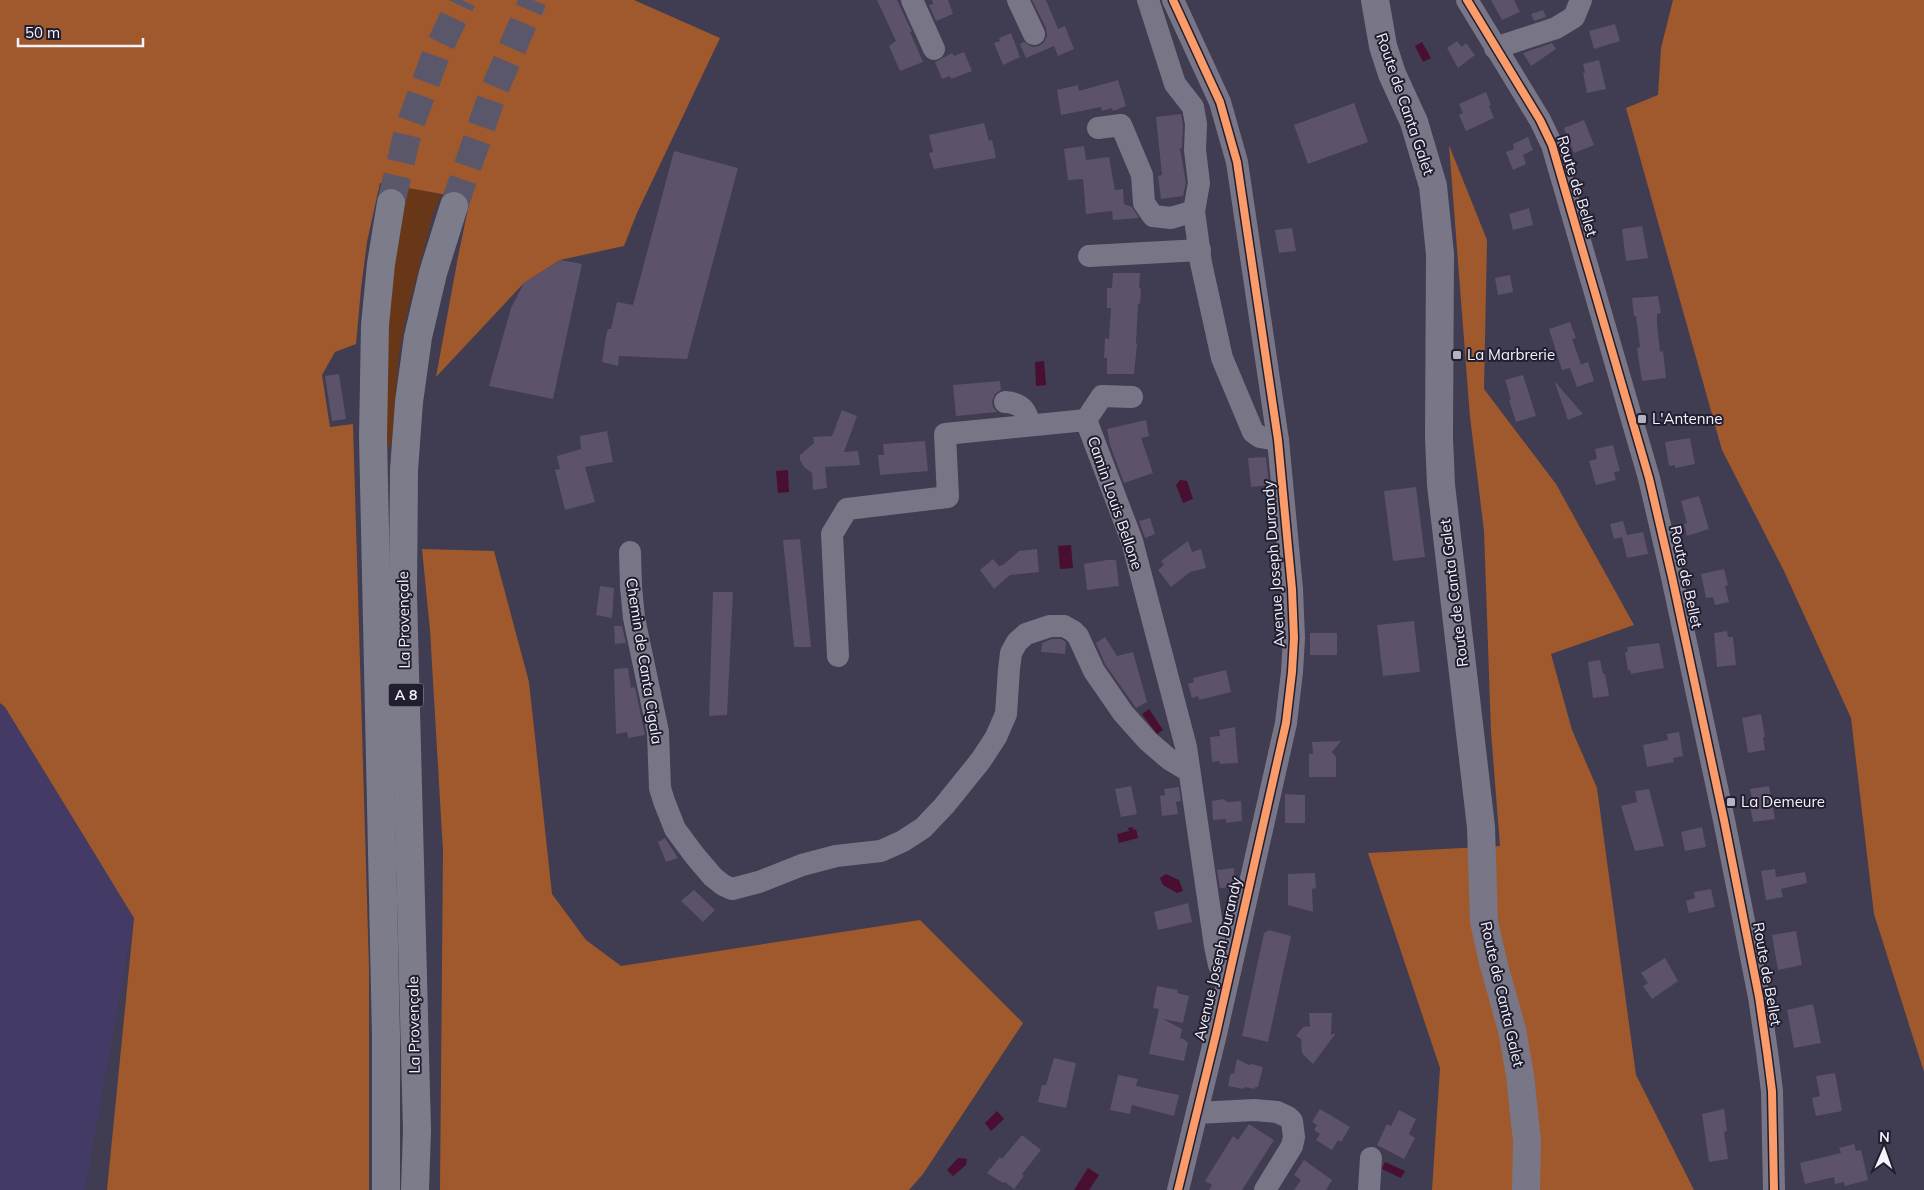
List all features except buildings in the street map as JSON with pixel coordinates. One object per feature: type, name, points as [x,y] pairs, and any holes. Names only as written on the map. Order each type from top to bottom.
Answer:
[{"type":"highway","name":"La Provençale","points":[[386,1190],[386,1036],[373,437],[375,325],[391,203]]},
{"type":"highway","name":"La Provençale","points":[[415,1190],[417,1130],[403,595],[404,470],[408,402],[418,337],[433,273],[454,206]]},
{"type":"main road","name":"Route de Canta Galet","points":[[1375,0],[1383,46],[1392,74],[1414,122],[1433,186],[1440,254],[1439,427],[1441,485],[1481,827],[1484,922],[1492,962],[1512,1030],[1520,1075],[1527,1142],[1526,1190]]},
{"type":"street","points":[[912,0],[934,49]]},
{"type":"street","points":[[1018,0],[1034,34]]},
{"type":"street","points":[[1148,0],[1175,84],[1193,107],[1196,124],[1195,150],[1199,183],[1194,211],[1222,358],[1253,432],[1260,437],[1278,440]]},
{"type":"street","name":"Avenue Joseph Durandy","points":[[1173,0],[1220,102],[1238,162],[1278,440],[1292,589],[1294,638],[1286,723],[1228,973],[1198,1113],[1178,1190]]},
{"type":"street","name":"Route de Bellet","points":[[1467,0],[1540,120],[1552,145],[1638,436],[1658,512],[1722,811],[1758,998],[1772,1091],[1774,1190]]},
{"type":"street","points":[[1495,48],[1556,28],[1574,17],[1581,0]]},
{"type":"street","points":[[1098,128],[1122,125],[1142,175],[1144,203],[1153,216],[1171,218],[1194,211]]},
{"type":"street","points":[[1089,256],[1200,250]]},
{"type":"street","points":[[1086,420],[1102,396],[1132,397]]},
{"type":"street","points":[[1005,402],[1021,406],[1026,411],[1029,424]]},
{"type":"street","name":"Camin Louis Bellone","points":[[838,656],[832,534],[847,509],[948,497],[944,434],[1029,424],[1086,420],[1132,541],[1186,747],[1215,946],[1219,965],[1228,973]]},
{"type":"street","name":"Chemin de Canta Cigala","points":[[630,552],[634,618],[658,732],[660,788],[675,829],[713,877],[732,889],[743,887],[819,860],[836,856],[882,851],[904,841],[923,828],[965,780],[996,737],[1006,714],[1008,669],[1011,653],[1017,642],[1026,634],[1050,626],[1064,626],[1073,631],[1084,648],[1094,672],[1123,713],[1169,759],[1189,771]]},
{"type":"street","points":[[1198,1113],[1254,1110],[1277,1112],[1292,1121],[1294,1137],[1292,1146],[1265,1190]]},
{"type":"street","points":[[1369,1190],[1371,1158]]},
{"type":"shaded area","points":[[0,0],[634,0],[720,38],[637,213],[624,246],[560,260],[524,283],[436,377],[470,199],[380,183],[367,242],[356,344],[335,352],[322,375],[330,427],[353,424],[369,968],[369,1190],[107,1190],[134,918],[5,707],[0,703]]},
{"type":"shaded area","points":[[1673,0],[1924,0],[1924,1072],[1874,914],[1851,718],[1784,571],[1722,450],[1626,108],[1658,95],[1661,48]]},
{"type":"shaded area","points":[[1422,42],[1431,58],[1423,62],[1415,46]]},
{"type":"shaded area","points":[[1449,145],[1487,240],[1484,389],[1556,484],[1634,625],[1551,654],[1572,730],[1597,788],[1636,1075],[1694,1190],[1432,1190],[1440,1068],[1368,853],[1500,846],[1491,732],[1484,531],[1470,417]]},
{"type":"shaded area","points":[[405,187],[442,194],[433,214],[406,317],[399,354],[391,446],[385,446],[388,307],[404,207]]},
{"type":"shaded area","points":[[1044,361],[1046,385],[1036,386],[1035,362]]},
{"type":"shaded area","points":[[788,470],[789,492],[778,493],[776,471]]},
{"type":"shaded area","points":[[1180,480],[1187,481],[1193,499],[1183,503],[1176,485]]},
{"type":"shaded area","points":[[1071,545],[1073,568],[1060,569],[1058,546]]},
{"type":"shaded area","points":[[422,549],[494,551],[529,682],[552,894],[586,940],[621,966],[920,920],[1023,1023],[923,1174],[909,1190],[440,1190],[443,851],[430,630]]},
{"type":"shaded area","points":[[0,707],[5,707],[134,918],[85,1190],[0,1190]]},
{"type":"shaded area","points":[[1149,709],[1163,730],[1157,734],[1142,714]]},
{"type":"shaded area","points":[[1133,827],[1133,830],[1136,829],[1138,838],[1119,843],[1117,834],[1129,831],[1128,828]]},
{"type":"shaded area","points":[[1166,874],[1179,880],[1183,891],[1177,893],[1163,885],[1160,878]]},
{"type":"shaded area","points":[[997,1111],[1004,1119],[991,1131],[985,1123]]},
{"type":"shaded area","points":[[958,1158],[967,1159],[966,1165],[953,1176],[947,1170]]},
{"type":"shaded area","points":[[1385,1162],[1405,1171],[1401,1178],[1382,1169]]},
{"type":"shaded area","points":[[1088,1168],[1099,1175],[1089,1190],[1074,1190]]},
{"type":"tunnel","points":[[391,203],[408,131],[436,54],[462,0]]},
{"type":"tunnel","points":[[454,206],[493,93],[533,0]]},
{"type":"cycle path","points":[[1173,0],[1220,102],[1237,162],[1278,440],[1292,589],[1294,638],[1286,723],[1216,1034],[1178,1190]]},
{"type":"cycle path","points":[[1467,0],[1540,120],[1552,145],[1649,478],[1724,820],[1759,997],[1772,1091],[1774,1190]]},
{"type":"place","name":"La Marbrerie","points":[[1457,355]]},
{"type":"place","name":"L'Antenne","points":[[1642,419]]},
{"type":"place","name":"La Demeure","points":[[1731,802]]}]
